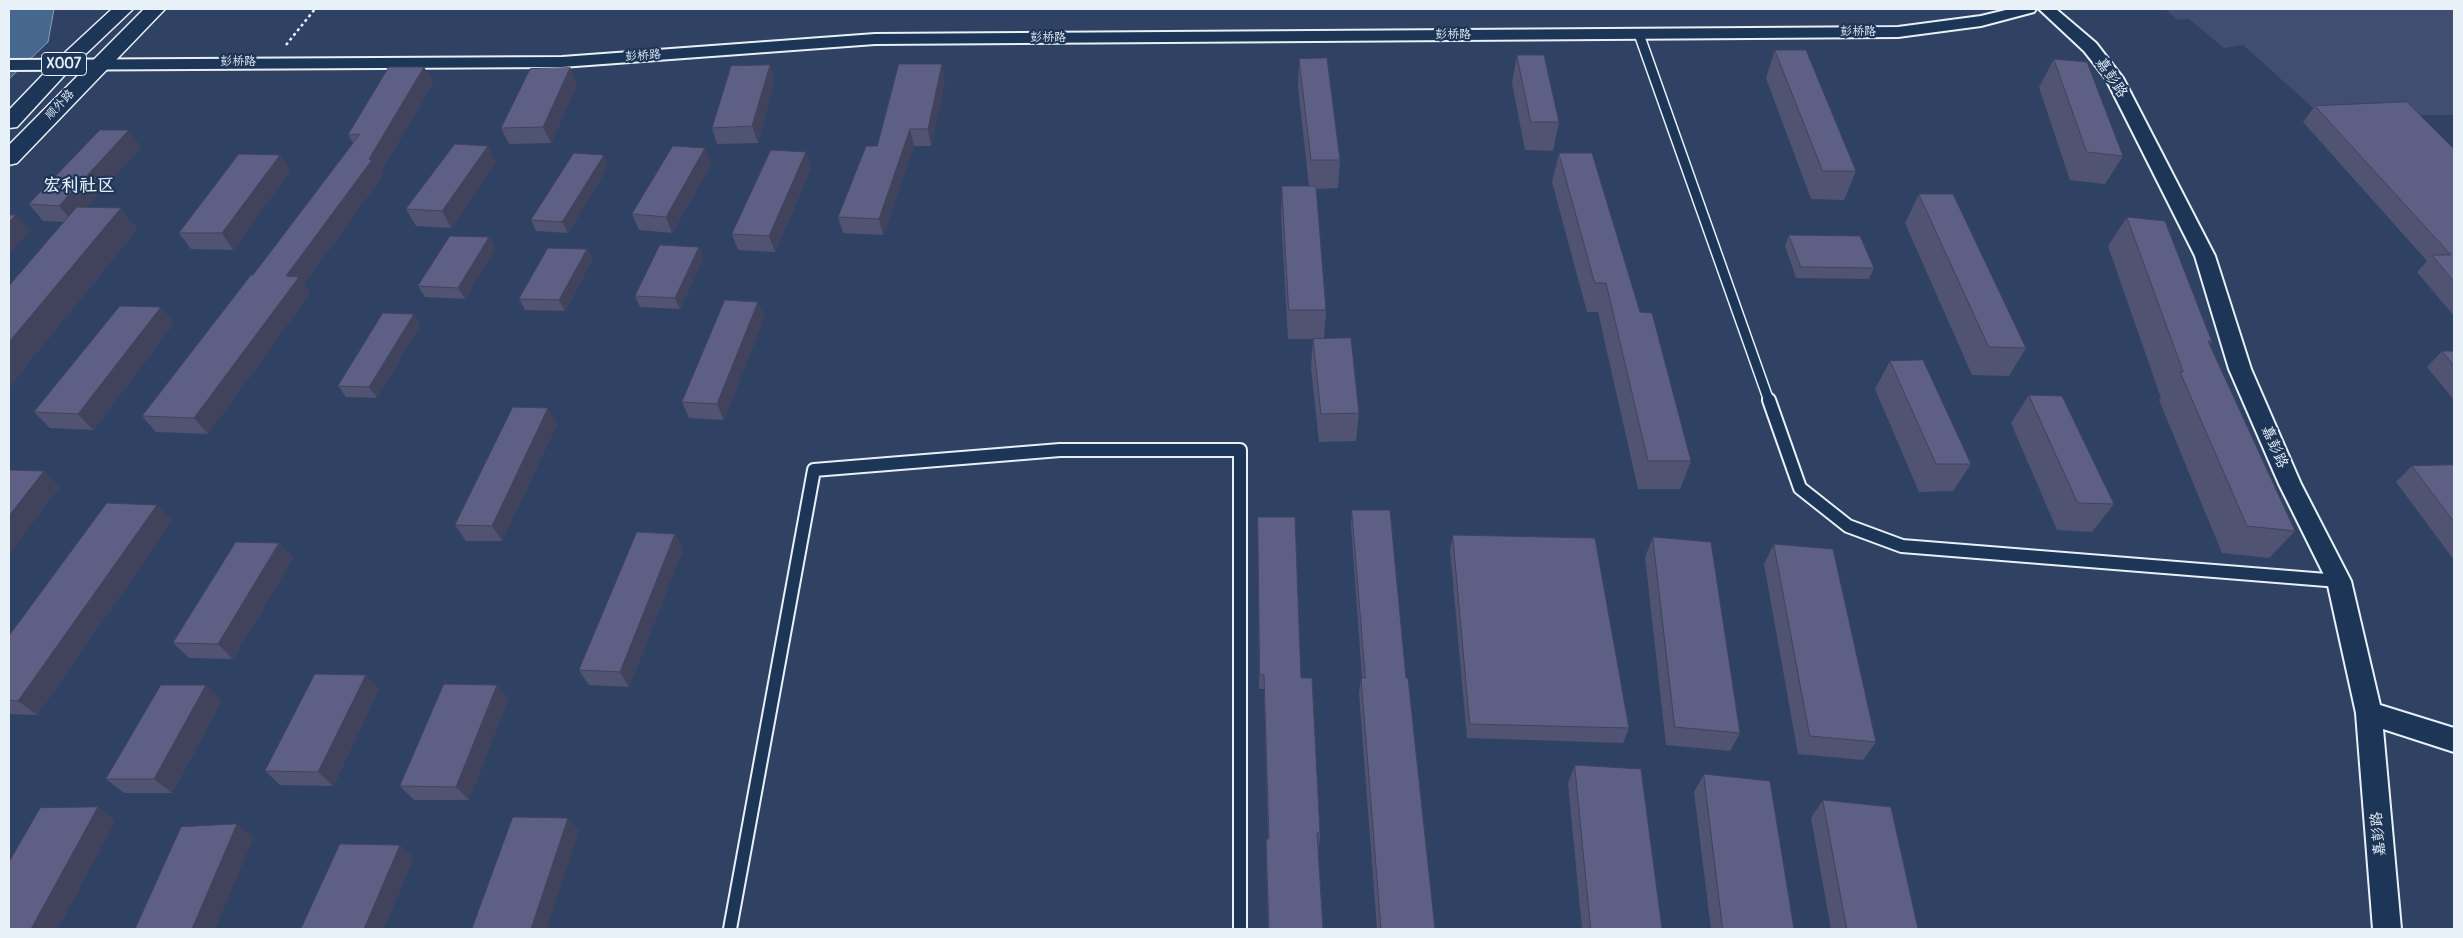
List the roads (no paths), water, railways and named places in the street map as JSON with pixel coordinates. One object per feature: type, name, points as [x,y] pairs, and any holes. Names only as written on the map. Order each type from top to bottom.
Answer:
[{"type":"main road","name":"顺外路","points":[[9,122],[65,63],[123,9]]},
{"type":"main road","name":"顺外路","points":[[9,158],[155,9]]},
{"type":"street","name":"彭桥路","points":[[9,65],[65,63],[562,62],[875,40],[1898,32],[1981,21],[2028,9]]},
{"type":"street","name":"嘉彭路","points":[[2047,9],[2090,46],[2114,78],[2128,105],[2205,256],[2240,369],[2290,484],[2339,581],[2369,713],[2387,929]]},
{"type":"street","points":[[2369,713],[2454,740]]},
{"type":"lane","points":[[1639,34],[1800,488],[1827,510],[1848,526],[1902,546],[2339,581]]},
{"type":"lane","points":[[730,929],[814,470],[1060,450],[1240,450],[1240,929]]},
{"type":"district","name":"宏利社区","points":[[79,186]]}]
